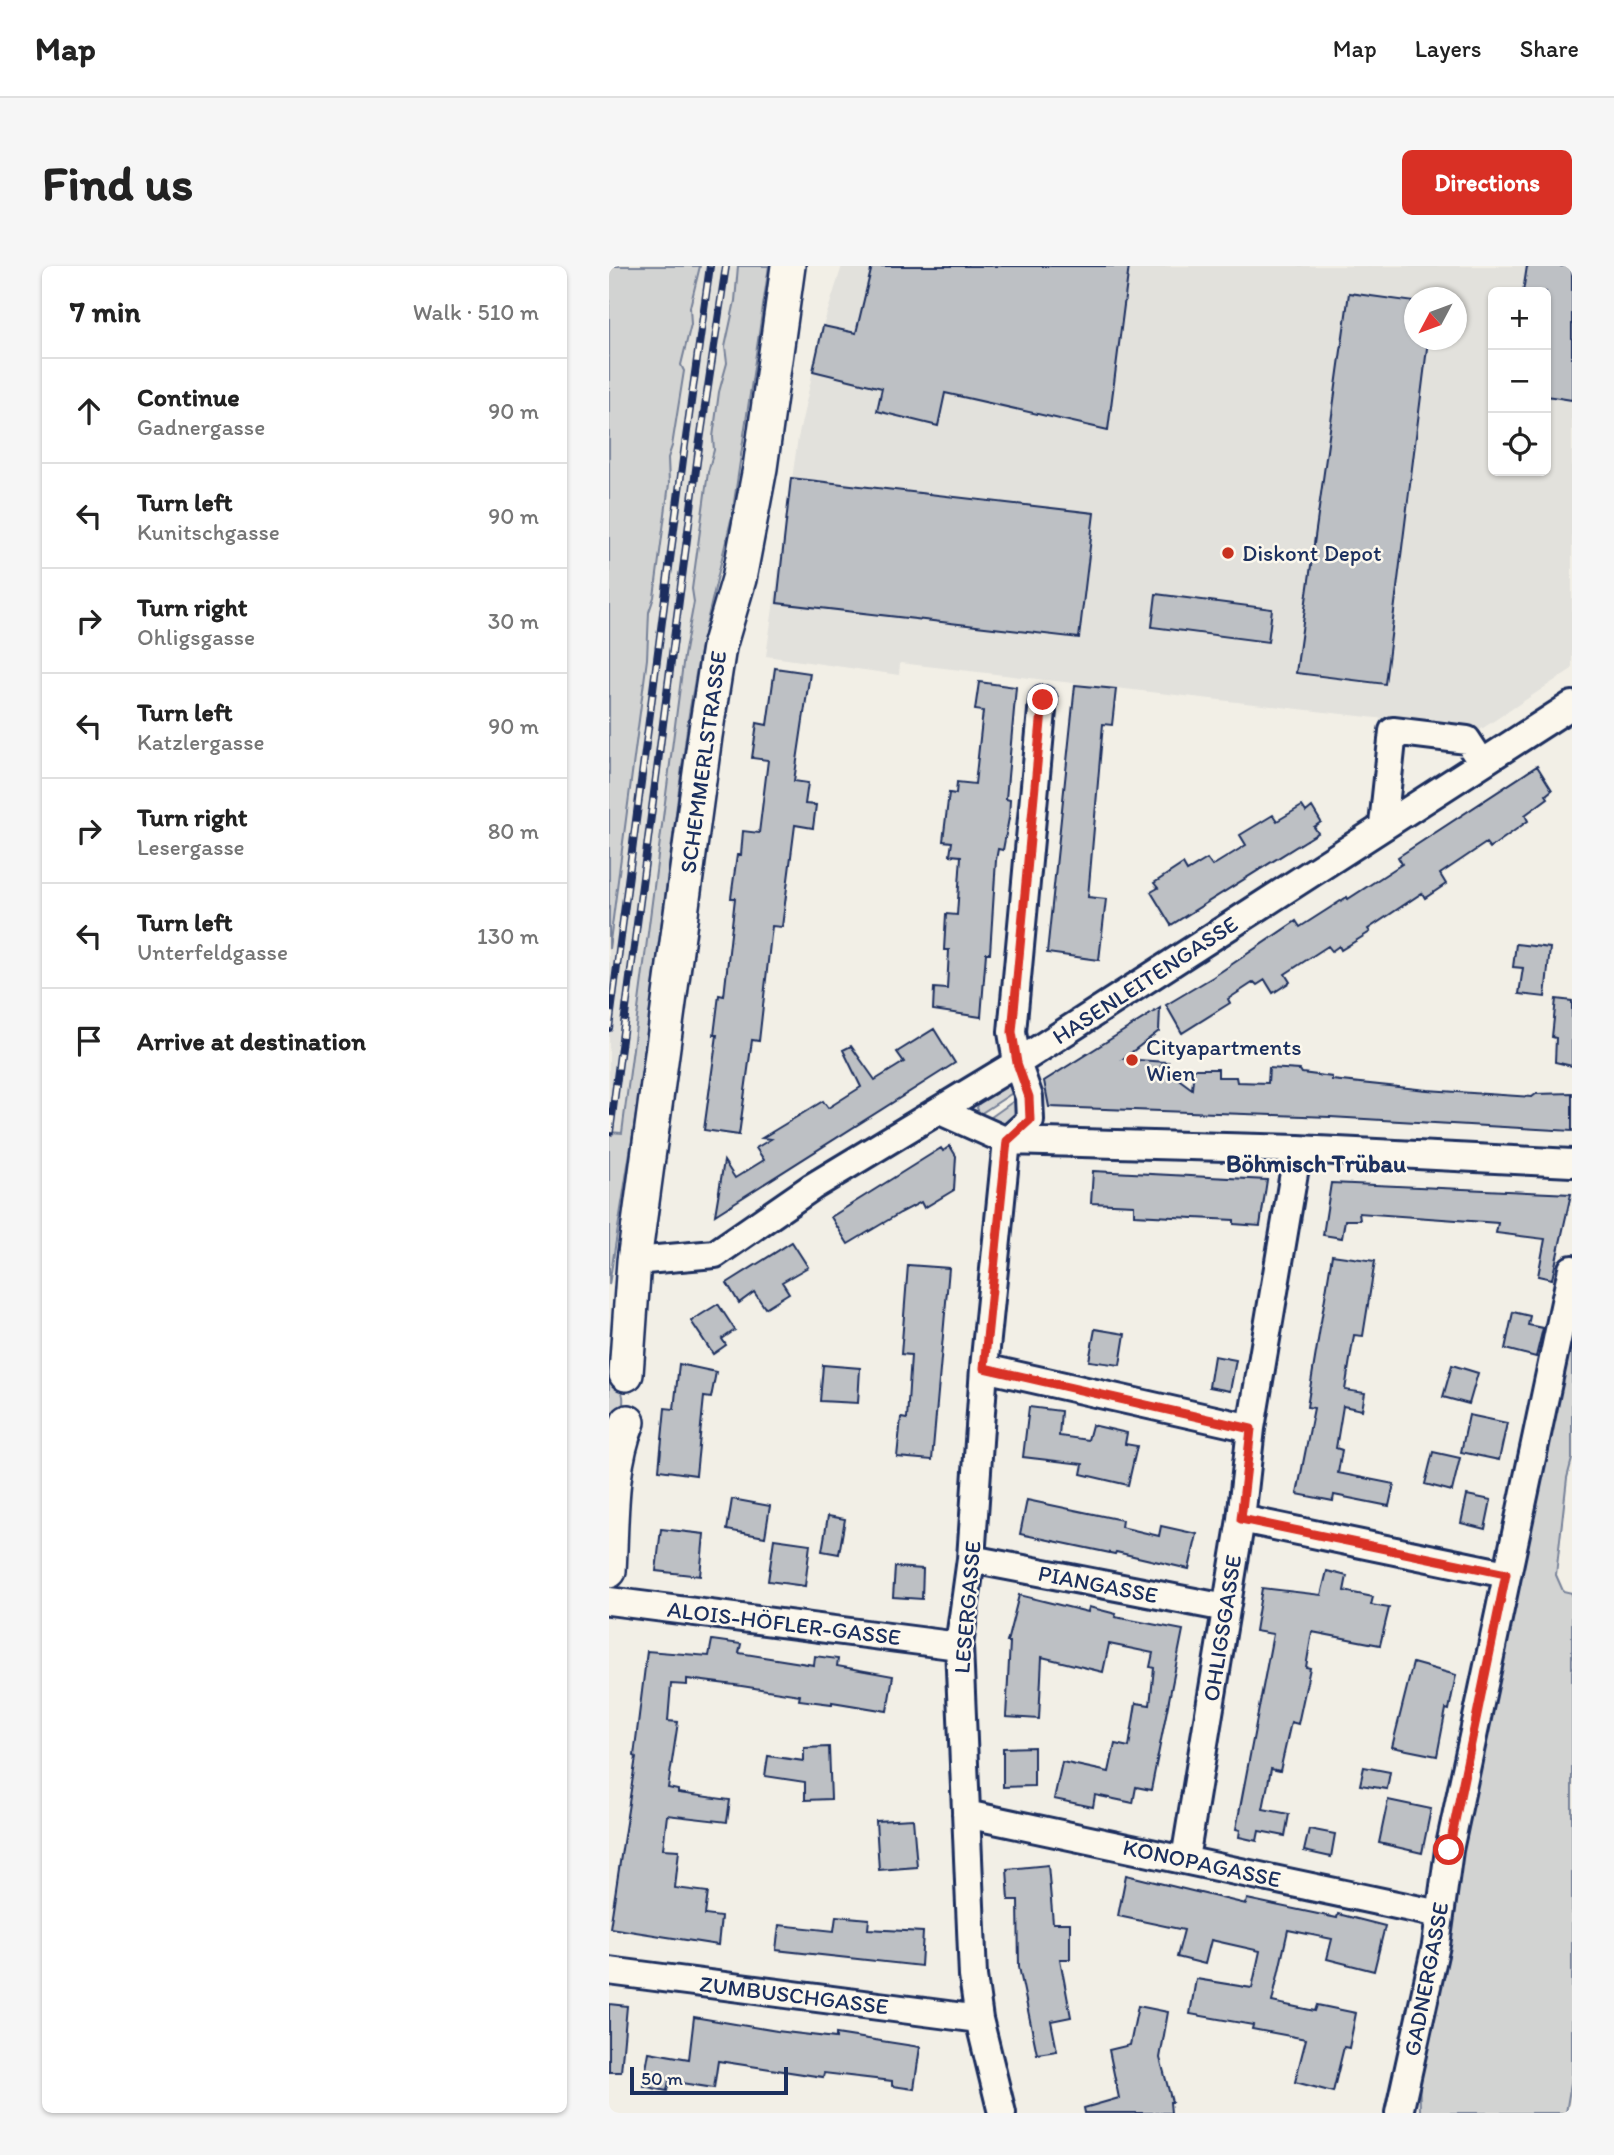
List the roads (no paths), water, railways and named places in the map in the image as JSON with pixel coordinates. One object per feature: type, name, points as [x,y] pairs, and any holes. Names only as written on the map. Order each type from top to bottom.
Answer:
[{"type":"main road","name":"SCHEMMERLSTRASSE","points":[[619,1428],[634,1412],[637,1399],[633,1384],[618,1370],[705,736],[719,647],[739,579],[759,468],[788,266]]},
{"type":"main road","name":"SCHEMMERLSTRASSE","points":[[609,1335],[634,1261]]},
{"type":"main road","points":[[609,1571],[616,1468],[621,1441],[619,1428]]},
{"type":"street","points":[[1007,1141],[1030,1120],[1029,1097],[1017,1063],[1012,1032],[1043,700]]},
{"type":"street","name":"HASENLEITENGASSE","points":[[634,1261],[715,1254],[812,1187],[1017,1063],[1572,705]]},
{"type":"street","points":[[1383,825],[1393,731],[1467,740],[1482,763]]},
{"type":"street","points":[[940,1111],[1007,1141],[1298,1149],[1572,1163]]},
{"type":"street","name":"LESERGASSE","points":[[1002,2113],[979,2019],[973,1976],[959,1646],[971,1559],[984,1368],[1007,1141]]},
{"type":"street","name":"OHLIGSGASSE","points":[[1185,1859],[1241,1519],[1251,1429],[1298,1149]]},
{"type":"street","name":"GADNERGASSE","points":[[1399,2113],[1436,1945],[1449,1850],[1572,1269]]},
{"type":"street","points":[[984,1368],[1251,1429]]},
{"type":"street","points":[[1241,1519],[1506,1574]]},
{"type":"street","name":"PIANGASSE","points":[[971,1559],[1226,1608]]},
{"type":"street","name":"ALOIS-HÖFLER-GASSE","points":[[609,1601],[959,1646]]},
{"type":"street","name":"KONOPAGASSE","points":[[966,1814],[1439,1914]]},
{"type":"street","name":"ZUMBUSCHGASSE","points":[[609,1971],[979,2019]]},
{"type":"railway","points":[[609,1028],[710,266]]},
{"type":"railway","points":[[610,1132],[698,454],[726,266]]},
{"type":"place","name":"Diskont Depot","points":[[1228,553]]},
{"type":"place","name":"Cityapartments Wien","points":[[1132,1060]]},
{"type":"district","name":"Böhmisch Trübau","points":[[1316,1164]]}]
